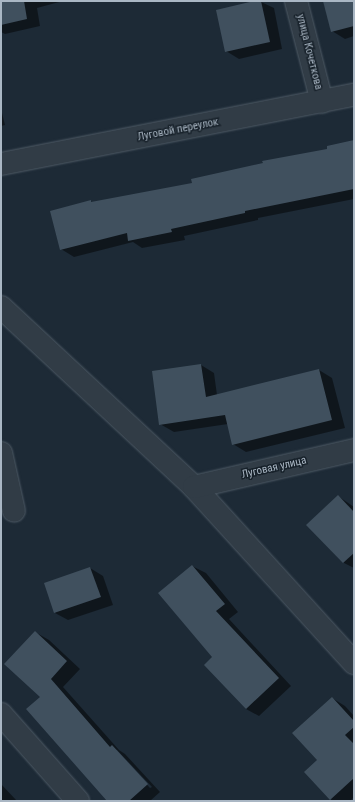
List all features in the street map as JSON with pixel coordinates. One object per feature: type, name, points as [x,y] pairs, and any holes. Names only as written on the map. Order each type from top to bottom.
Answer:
[{"type":"street","name":"улица Кочеткова","points":[[296,1],[322,102]]},
{"type":"street","name":"Луговой переулок","points":[[1,164],[354,95]]},
{"type":"street","points":[[1,307],[194,487],[354,662]]},
{"type":"street","name":"Луговая улица","points":[[194,487],[354,450]]},
{"type":"street","points":[[1,453],[14,511]]},
{"type":"street","points":[[1,714],[78,801]]},
{"type":"building","points":[[1,1],[24,1],[27,19],[1,25]]},
{"type":"building","points":[[254,1],[261,1],[270,42],[225,52],[216,10]]},
{"type":"building","points":[[323,1],[354,1],[354,26],[331,32]]},
{"type":"building","points":[[354,140],[354,189],[245,211],[245,213],[171,229],[172,232],[128,241],[127,233],[60,250],[50,211],[91,200],[91,202],[192,183],[191,179],[263,163],[262,161],[327,149],[327,146]]},
{"type":"building","points":[[201,364],[206,397],[319,369],[332,420],[232,445],[225,415],[159,425],[152,371]]},
{"type":"building","points":[[338,495],[354,512],[354,553],[343,563],[306,525]]},
{"type":"building","points":[[192,565],[225,604],[216,611],[279,678],[246,709],[204,665],[212,657],[158,593]]},
{"type":"building","points":[[90,567],[101,597],[54,613],[44,583]]},
{"type":"building","points":[[35,631],[67,661],[51,679],[110,747],[112,745],[148,784],[129,801],[107,801],[26,709],[40,697],[4,664]]},
{"type":"building","points":[[332,697],[354,721],[354,727],[345,735],[354,744],[354,778],[330,800],[304,772],[317,760],[292,733]]}]
